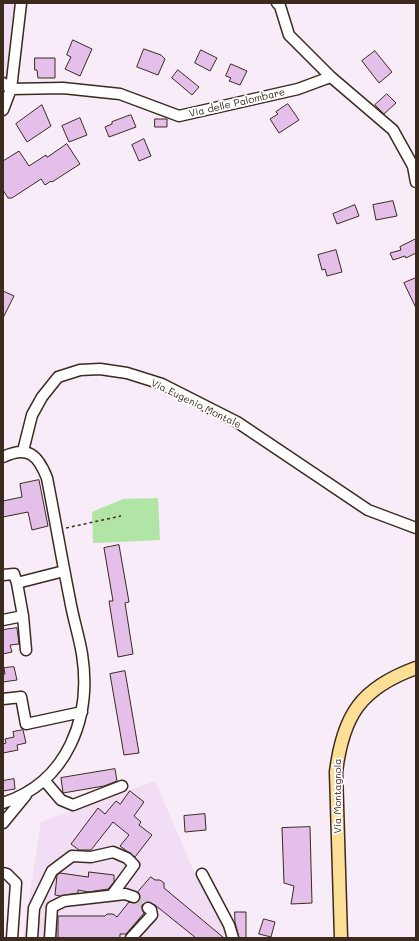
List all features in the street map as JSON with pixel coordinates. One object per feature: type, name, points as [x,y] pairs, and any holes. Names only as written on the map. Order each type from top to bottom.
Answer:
[{"type":"main road","name":"Via Montagnola","points":[[341,938],[336,772],[339,748],[345,728],[355,709],[368,694],[386,681],[416,668]]},
{"type":"street","points":[[3,110],[21,3]]},
{"type":"street","points":[[277,3],[280,6],[289,35],[331,77],[393,130],[412,166],[416,182]]},
{"type":"street","name":"Via delle Palombare","points":[[7,86],[63,88],[120,94],[179,116],[298,89],[331,77]]},
{"type":"street","name":"Via Eugenio Montale","points":[[23,451],[32,415],[42,397],[58,377],[80,370],[100,369],[127,373],[162,384],[237,422],[368,510],[416,528]]},
{"type":"street","points":[[3,456],[13,452],[23,451],[35,456],[41,464],[47,478],[64,571],[82,654],[84,686],[82,712],[76,735],[62,760],[44,780],[28,792],[4,804],[5,821]]},
{"type":"street","points":[[17,583],[64,571]]},
{"type":"street","points":[[3,575],[14,574],[17,583],[26,650]]},
{"type":"street","points":[[3,620],[22,616]]},
{"type":"street","points":[[3,699],[21,697],[26,724],[82,712]]},
{"type":"street","points":[[44,780],[61,800],[73,805],[122,786]]},
{"type":"street","points":[[5,821],[28,792]]},
{"type":"street","points":[[32,938],[34,908],[52,871],[72,856],[91,857],[113,852],[127,858],[134,866],[112,895]]},
{"type":"street","points":[[3,873],[7,874],[16,883],[12,938]]},
{"type":"street","points":[[202,874],[230,924],[233,938]]},
{"type":"street","points":[[50,938],[52,907],[64,901],[125,894],[134,897]]},
{"type":"street","points":[[131,938],[152,915],[151,910],[148,908]]},
{"type":"path","points":[[57,530],[121,516]]},
{"type":"shaded area","points":[[3,3],[17,3],[7,80],[3,73]]},
{"type":"shaded area","points":[[155,781],[195,874],[229,938],[23,938],[41,822]]},
{"type":"green space","points":[[158,498],[160,540],[93,543],[92,512],[123,499]]},
{"type":"building","points":[[73,40],[92,49],[80,76],[65,69],[71,57],[67,55]]},
{"type":"building","points":[[144,49],[161,55],[165,59],[158,75],[137,67]]},
{"type":"building","points":[[201,50],[217,58],[210,71],[195,63]]},
{"type":"building","points":[[375,51],[392,72],[379,83],[362,61]]},
{"type":"building","points":[[35,58],[55,58],[55,78],[38,78],[37,70],[35,70]]},
{"type":"building","points":[[231,64],[247,71],[240,85],[229,81],[231,78],[226,76]]},
{"type":"building","points":[[178,70],[199,87],[192,95],[172,78]]},
{"type":"building","points":[[387,94],[396,103],[384,114],[375,105]]},
{"type":"building","points":[[288,104],[299,120],[279,133],[270,119],[278,114],[276,112]]},
{"type":"building","points":[[42,105],[51,126],[27,142],[16,124]]},
{"type":"building","points":[[131,115],[136,127],[109,137],[105,127],[112,124],[112,122]]},
{"type":"building","points":[[80,118],[87,135],[69,142],[62,126]]},
{"type":"building","points":[[155,119],[167,119],[167,127],[155,127]]},
{"type":"building","points":[[144,139],[151,156],[139,161],[132,145]]},
{"type":"building","points":[[67,144],[80,164],[52,182],[51,181],[45,185],[41,179],[12,198],[8,198],[3,190],[3,161],[19,151],[29,166],[46,155],[47,157]]},
{"type":"building","points":[[393,201],[397,216],[376,220],[373,205]]},
{"type":"building","points":[[355,205],[359,216],[337,224],[333,214]]},
{"type":"building","points":[[416,239],[416,253],[406,258],[405,256],[393,260],[390,253],[401,250],[400,247]]},
{"type":"building","points":[[336,250],[342,272],[327,276],[325,269],[322,270],[318,255]]},
{"type":"building","points":[[416,278],[416,308],[404,283]]},
{"type":"building","points":[[3,291],[14,296],[3,318]]},
{"type":"building","points":[[39,480],[48,526],[32,530],[28,512],[3,517],[3,501],[22,497],[20,484]]},
{"type":"building","points":[[119,545],[129,602],[125,603],[133,654],[118,657],[109,601],[113,601],[104,548]]},
{"type":"building","points":[[17,628],[19,644],[10,645],[12,652],[3,654],[3,630]]},
{"type":"building","points":[[14,667],[17,680],[3,682],[3,674],[5,674],[4,668]]},
{"type":"building","points":[[125,671],[139,753],[124,755],[110,674]]},
{"type":"building","points":[[23,730],[26,743],[17,745],[18,750],[3,753],[3,744],[6,743],[5,739],[14,737],[13,732]]},
{"type":"building","points":[[115,769],[117,781],[104,786],[63,793],[61,778]]},
{"type":"building","points":[[14,779],[15,789],[3,791],[3,781]]},
{"type":"building","points":[[130,791],[144,802],[134,816],[141,822],[139,825],[152,835],[135,857],[120,846],[129,835],[113,822],[91,850],[79,850],[71,844],[98,808],[105,814],[116,801],[120,804]]},
{"type":"building","points":[[205,814],[206,830],[185,832],[184,816]]},
{"type":"building","points":[[310,827],[312,903],[291,904],[294,886],[284,883],[282,828]]},
{"type":"building","points":[[89,872],[114,875],[114,882],[108,889],[88,892],[78,890],[78,893],[60,896],[55,895],[57,875],[60,873],[88,877]]},
{"type":"building","points":[[151,877],[164,883],[164,888],[224,938],[196,938],[155,905],[148,902],[142,905],[144,913],[126,934],[120,934],[120,938],[58,938],[58,916],[105,916],[107,914],[113,914],[117,917],[129,902],[139,902],[140,896],[138,892]]},
{"type":"building","points":[[235,912],[246,912],[246,938],[239,938],[235,922]]},
{"type":"building","points":[[264,919],[275,922],[271,937],[259,934]]},
{"type":"tunnel","points":[[134,897],[148,908]]}]
